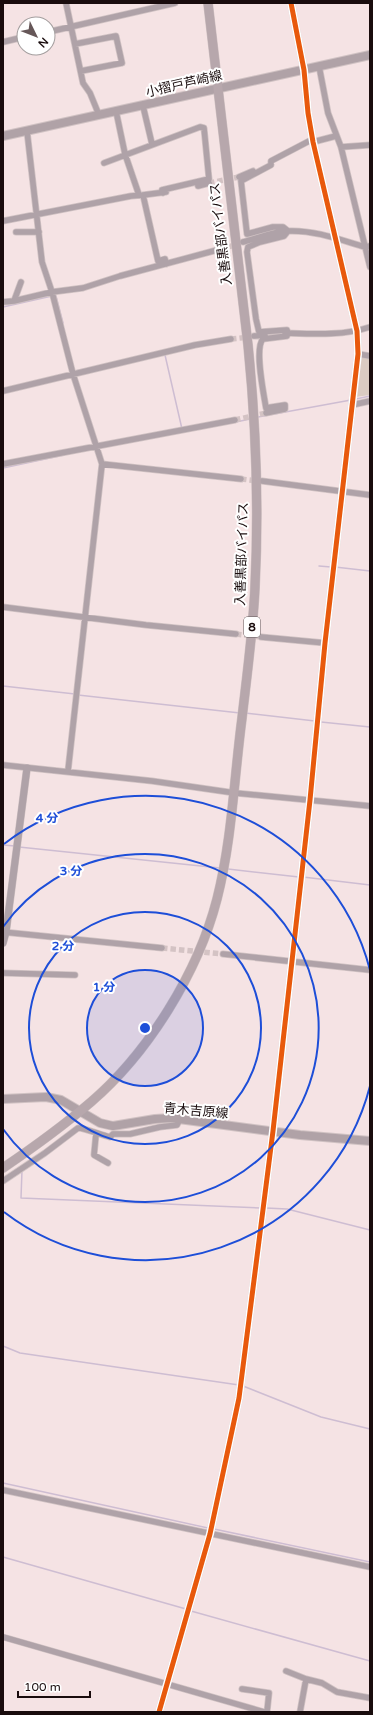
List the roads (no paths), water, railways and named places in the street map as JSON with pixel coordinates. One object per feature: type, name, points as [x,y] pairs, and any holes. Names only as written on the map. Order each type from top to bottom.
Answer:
[{"type":"highway","name":"入善黒部バイパス","points":[[3,1168],[34,1147],[80,1112],[107,1087],[135,1056],[163,1017],[184,981],[200,948],[217,900],[223,871],[234,794],[255,586],[256,466],[253,402],[248,345],[208,3]]},
{"type":"main road","name":"小摺戸芦崎線","points":[[3,136],[370,55]]},
{"type":"main road","name":"青木吉原線","points":[[3,1099],[46,1097],[61,1100],[100,1123],[113,1126],[155,1119],[180,1119],[273,1131],[370,1141]]},
{"type":"street","points":[[66,3],[83,83],[90,93],[99,115]]},
{"type":"street","points":[[56,30],[175,3]]},
{"type":"street","points":[[159,1712],[210,1534],[239,1398],[273,1131],[310,800],[325,643],[358,354],[357,331],[313,140],[308,113],[304,70],[291,3]]},
{"type":"street","points":[[75,44],[116,36],[122,63],[81,71]]},
{"type":"street","points":[[3,42],[16,39]]},
{"type":"street","points":[[320,66],[328,113],[341,147],[368,246],[370,267]]},
{"type":"street","points":[[143,106],[152,144]]},
{"type":"street","points":[[116,111],[125,154],[141,195],[158,261],[165,259],[166,264]]},
{"type":"street","points":[[104,163],[200,127],[204,128],[209,179],[162,190],[163,193]]},
{"type":"street","points":[[27,131],[42,262],[52,292],[73,374],[102,464],[68,771]]},
{"type":"street","points":[[239,177],[313,140],[336,136]]},
{"type":"street","points":[[341,147],[370,145]]},
{"type":"street","points":[[271,161],[271,165],[241,181],[247,234],[273,227],[283,227],[288,231]]},
{"type":"street","points":[[3,221],[141,195],[163,193],[209,183]]},
{"type":"street","points":[[243,242],[288,231],[307,232],[368,246]]},
{"type":"street","points":[[288,231],[284,236],[260,242],[248,247],[247,252],[259,332],[287,330],[288,333]]},
{"type":"street","points":[[16,232],[39,232]]},
{"type":"street","points":[[3,302],[14,301],[52,292],[83,288],[120,276],[221,249]]},
{"type":"street","points":[[14,301],[21,282]]},
{"type":"street","points":[[254,336],[288,333],[338,333],[357,331],[370,327]]},
{"type":"street","points":[[266,414],[285,409],[285,406],[266,408],[259,352],[260,342],[263,339],[286,336],[288,333]]},
{"type":"street","points":[[3,391],[195,345],[231,339]]},
{"type":"street","points":[[358,354],[370,356]]},
{"type":"street","points":[[352,405],[370,401]]},
{"type":"street","points":[[3,464],[95,445],[235,420]]},
{"type":"street","points":[[102,464],[241,479]]},
{"type":"street","points":[[262,481],[370,495]]},
{"type":"street","points":[[3,607],[236,634]]},
{"type":"street","points":[[261,637],[325,643]]},
{"type":"street","points":[[3,765],[152,781],[234,794],[370,806]]},
{"type":"street","points":[[3,943],[27,768]]},
{"type":"street","points":[[4,932],[162,948]]},
{"type":"street","points":[[223,954],[370,970]]},
{"type":"street","points":[[3,973],[75,975]]},
{"type":"street","points":[[3,1181],[45,1153],[78,1128],[84,1128],[96,1134],[110,1137],[113,1134],[130,1134],[160,1127],[177,1125],[180,1119]]},
{"type":"street","points":[[96,1134],[94,1155],[108,1163]]},
{"type":"street","points":[[3,1490],[370,1567]]},
{"type":"street","points":[[3,1638],[266,1712],[269,1693],[242,1689]]},
{"type":"street","points":[[286,1671],[306,1679],[322,1683],[338,1692],[370,1698]]},
{"type":"street","points":[[300,1712],[306,1679]]},
{"type":"waterway","points":[[3,307],[52,296]]},
{"type":"waterway","points":[[56,296],[63,323]]},
{"type":"waterway","points":[[165,355],[182,429]]},
{"type":"waterway","points":[[75,371],[85,369]]},
{"type":"waterway","points":[[356,399],[370,396]]},
{"type":"waterway","points":[[258,417],[351,400]]},
{"type":"waterway","points":[[236,422],[250,419]]},
{"type":"waterway","points":[[3,468],[64,455]]},
{"type":"waterway","points":[[319,566],[331,567]]},
{"type":"waterway","points":[[335,567],[370,571]]},
{"type":"waterway","points":[[3,686],[75,694]]},
{"type":"waterway","points":[[78,695],[240,713]]},
{"type":"waterway","points":[[245,713],[315,721]]},
{"type":"waterway","points":[[321,722],[370,727]]},
{"type":"waterway","points":[[3,845],[15,846]]},
{"type":"waterway","points":[[19,847],[220,868]]},
{"type":"waterway","points":[[228,869],[299,877]]},
{"type":"waterway","points":[[303,877],[370,885]]},
{"type":"waterway","points":[[22,1170],[21,1198],[260,1208]]},
{"type":"waterway","points":[[266,1208],[287,1209],[370,1230]]},
{"type":"waterway","points":[[3,1346],[20,1353],[239,1385]]},
{"type":"waterway","points":[[243,1386],[321,1417],[370,1429]]},
{"type":"waterway","points":[[3,1483],[208,1528]]},
{"type":"waterway","points":[[214,1529],[370,1562]]},
{"type":"waterway","points":[[3,1557],[186,1609]]},
{"type":"waterway","points":[[191,1611],[370,1661]]},
{"type":"tunnel","points":[[209,183],[239,177]]},
{"type":"tunnel","points":[[221,249],[238,244]]},
{"type":"tunnel","points":[[231,339],[250,337]]},
{"type":"tunnel","points":[[235,420],[266,413]]},
{"type":"tunnel","points":[[241,479],[258,481]]},
{"type":"tunnel","points":[[236,634],[261,637]]},
{"type":"tunnel","points":[[162,948],[223,954]]}]
